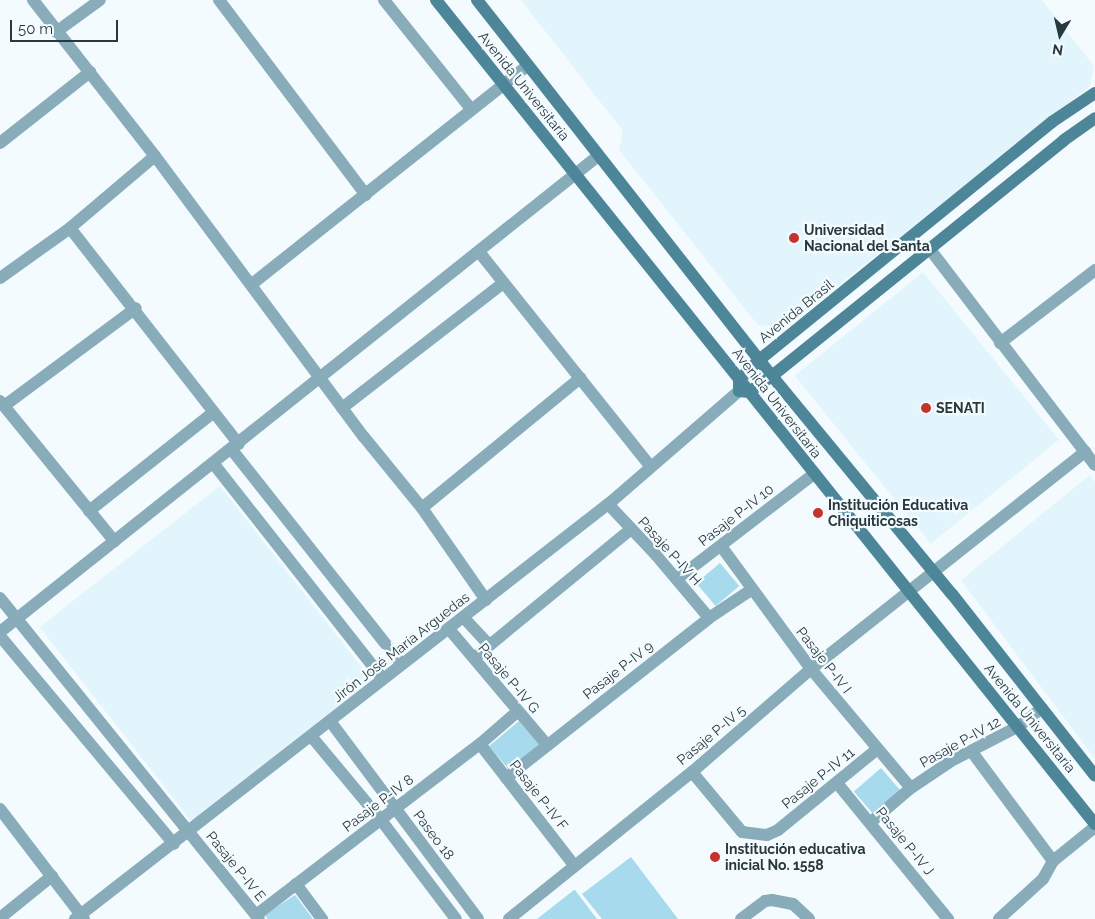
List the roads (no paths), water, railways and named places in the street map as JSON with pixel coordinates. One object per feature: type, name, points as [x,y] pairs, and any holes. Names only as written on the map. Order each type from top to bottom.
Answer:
[{"type":"main road","name":"Avenida Universitaria","points":[[436,0],[502,84],[578,174],[742,388],[1018,726],[1095,825]]},
{"type":"main road","name":"Avenida Universitaria","points":[[477,0],[526,66],[759,360],[933,573],[1095,776]]},
{"type":"main road","name":"Avenida Brasil","points":[[742,388],[759,360],[1052,122],[1095,93]]},
{"type":"main road","points":[[742,388],[772,376],[929,248],[1095,118]]},
{"type":"street","points":[[33,0],[252,284],[342,408],[422,508],[486,600]]},
{"type":"street","points":[[56,32],[100,0]]},
{"type":"street","points":[[219,0],[366,195]]},
{"type":"street","points":[[384,0],[471,109]]},
{"type":"street","points":[[252,284],[526,66]]},
{"type":"street","points":[[0,143],[90,72]]},
{"type":"street","points":[[0,278],[70,228],[155,156]]},
{"type":"street","points":[[0,632],[235,447],[320,377],[480,253],[598,156]]},
{"type":"street","points":[[70,228],[136,308],[214,412],[235,447],[401,664]]},
{"type":"street","points":[[929,248],[1095,465]]},
{"type":"street","points":[[480,253],[650,466]]},
{"type":"street","points":[[1000,343],[1095,270]]},
{"type":"street","points":[[342,408],[503,282]]},
{"type":"street","points":[[114,541],[2,404],[136,308]]},
{"type":"street","points":[[422,508],[580,378]]},
{"type":"street","name":"Jirón José María Arguedas","points":[[80,918],[382,678],[464,618],[608,504],[742,388]]},
{"type":"street","points":[[89,511],[214,412]]},
{"type":"street","name":"Pasaje P-IV 5","points":[[509,919],[574,864],[692,772],[811,669],[1085,452]]},
{"type":"street","points":[[213,463],[382,678]]},
{"type":"street","name":"Pasaje P-IV 10","points":[[677,579],[814,474]]},
{"type":"street","name":"Pasaje P-IV H","points":[[608,504],[677,579],[709,618]]},
{"type":"street","points":[[474,658],[630,530]]},
{"type":"street","name":"Pasaje P-IV I","points":[[721,546],[751,590],[811,669],[876,750],[911,788]]},
{"type":"street","name":"Pasaje P-IV 9","points":[[506,778],[709,618],[751,590]]},
{"type":"street","name":"Pasaje P-IV E","points":[[0,598],[258,917]]},
{"type":"street","points":[[464,618],[489,645]]},
{"type":"street","name":"Pasaje P-IV G","points":[[448,629],[547,745]]},
{"type":"street","points":[[0,636],[174,844]]},
{"type":"street","name":"Pasaje P-IV 12","points":[[871,822],[911,788],[951,761],[972,752],[1018,726],[1042,708]]},
{"type":"street","name":"Pasaje P-IV 8","points":[[258,917],[296,884],[480,744],[517,712]]},
{"type":"street","name":"Paseo 18","points":[[330,721],[478,919]]},
{"type":"street","points":[[311,736],[381,820],[456,919]]},
{"type":"street","name":"Pasaje P-IV F","points":[[480,744],[574,864]]},
{"type":"street","name":"Pasaje P-IV 11","points":[[692,772],[742,832],[767,835],[778,830],[876,750]]},
{"type":"street","points":[[972,752],[1053,861]]},
{"type":"street","name":"Pasaje P-IV J","points":[[837,783],[871,822],[948,919]]},
{"type":"street","points":[[0,809],[52,876],[80,918]]},
{"type":"street","points":[[1005,917],[1043,879],[1053,861],[1095,825]]},
{"type":"street","points":[[0,918],[52,876]]},
{"type":"street","points":[[296,884],[322,919]]},
{"type":"street","points":[[747,917],[765,901],[781,901],[799,908],[809,919]]},
{"type":"place","name":"Universidad Nacional del Santa","points":[[794,238]]},
{"type":"place","name":"SENATI","points":[[926,408]]},
{"type":"place","name":"Institución Educativa Chiquiticosas","points":[[818,513]]},
{"type":"place","name":"Institución educativa inicial No. 1558","points":[[715,857]]}]
